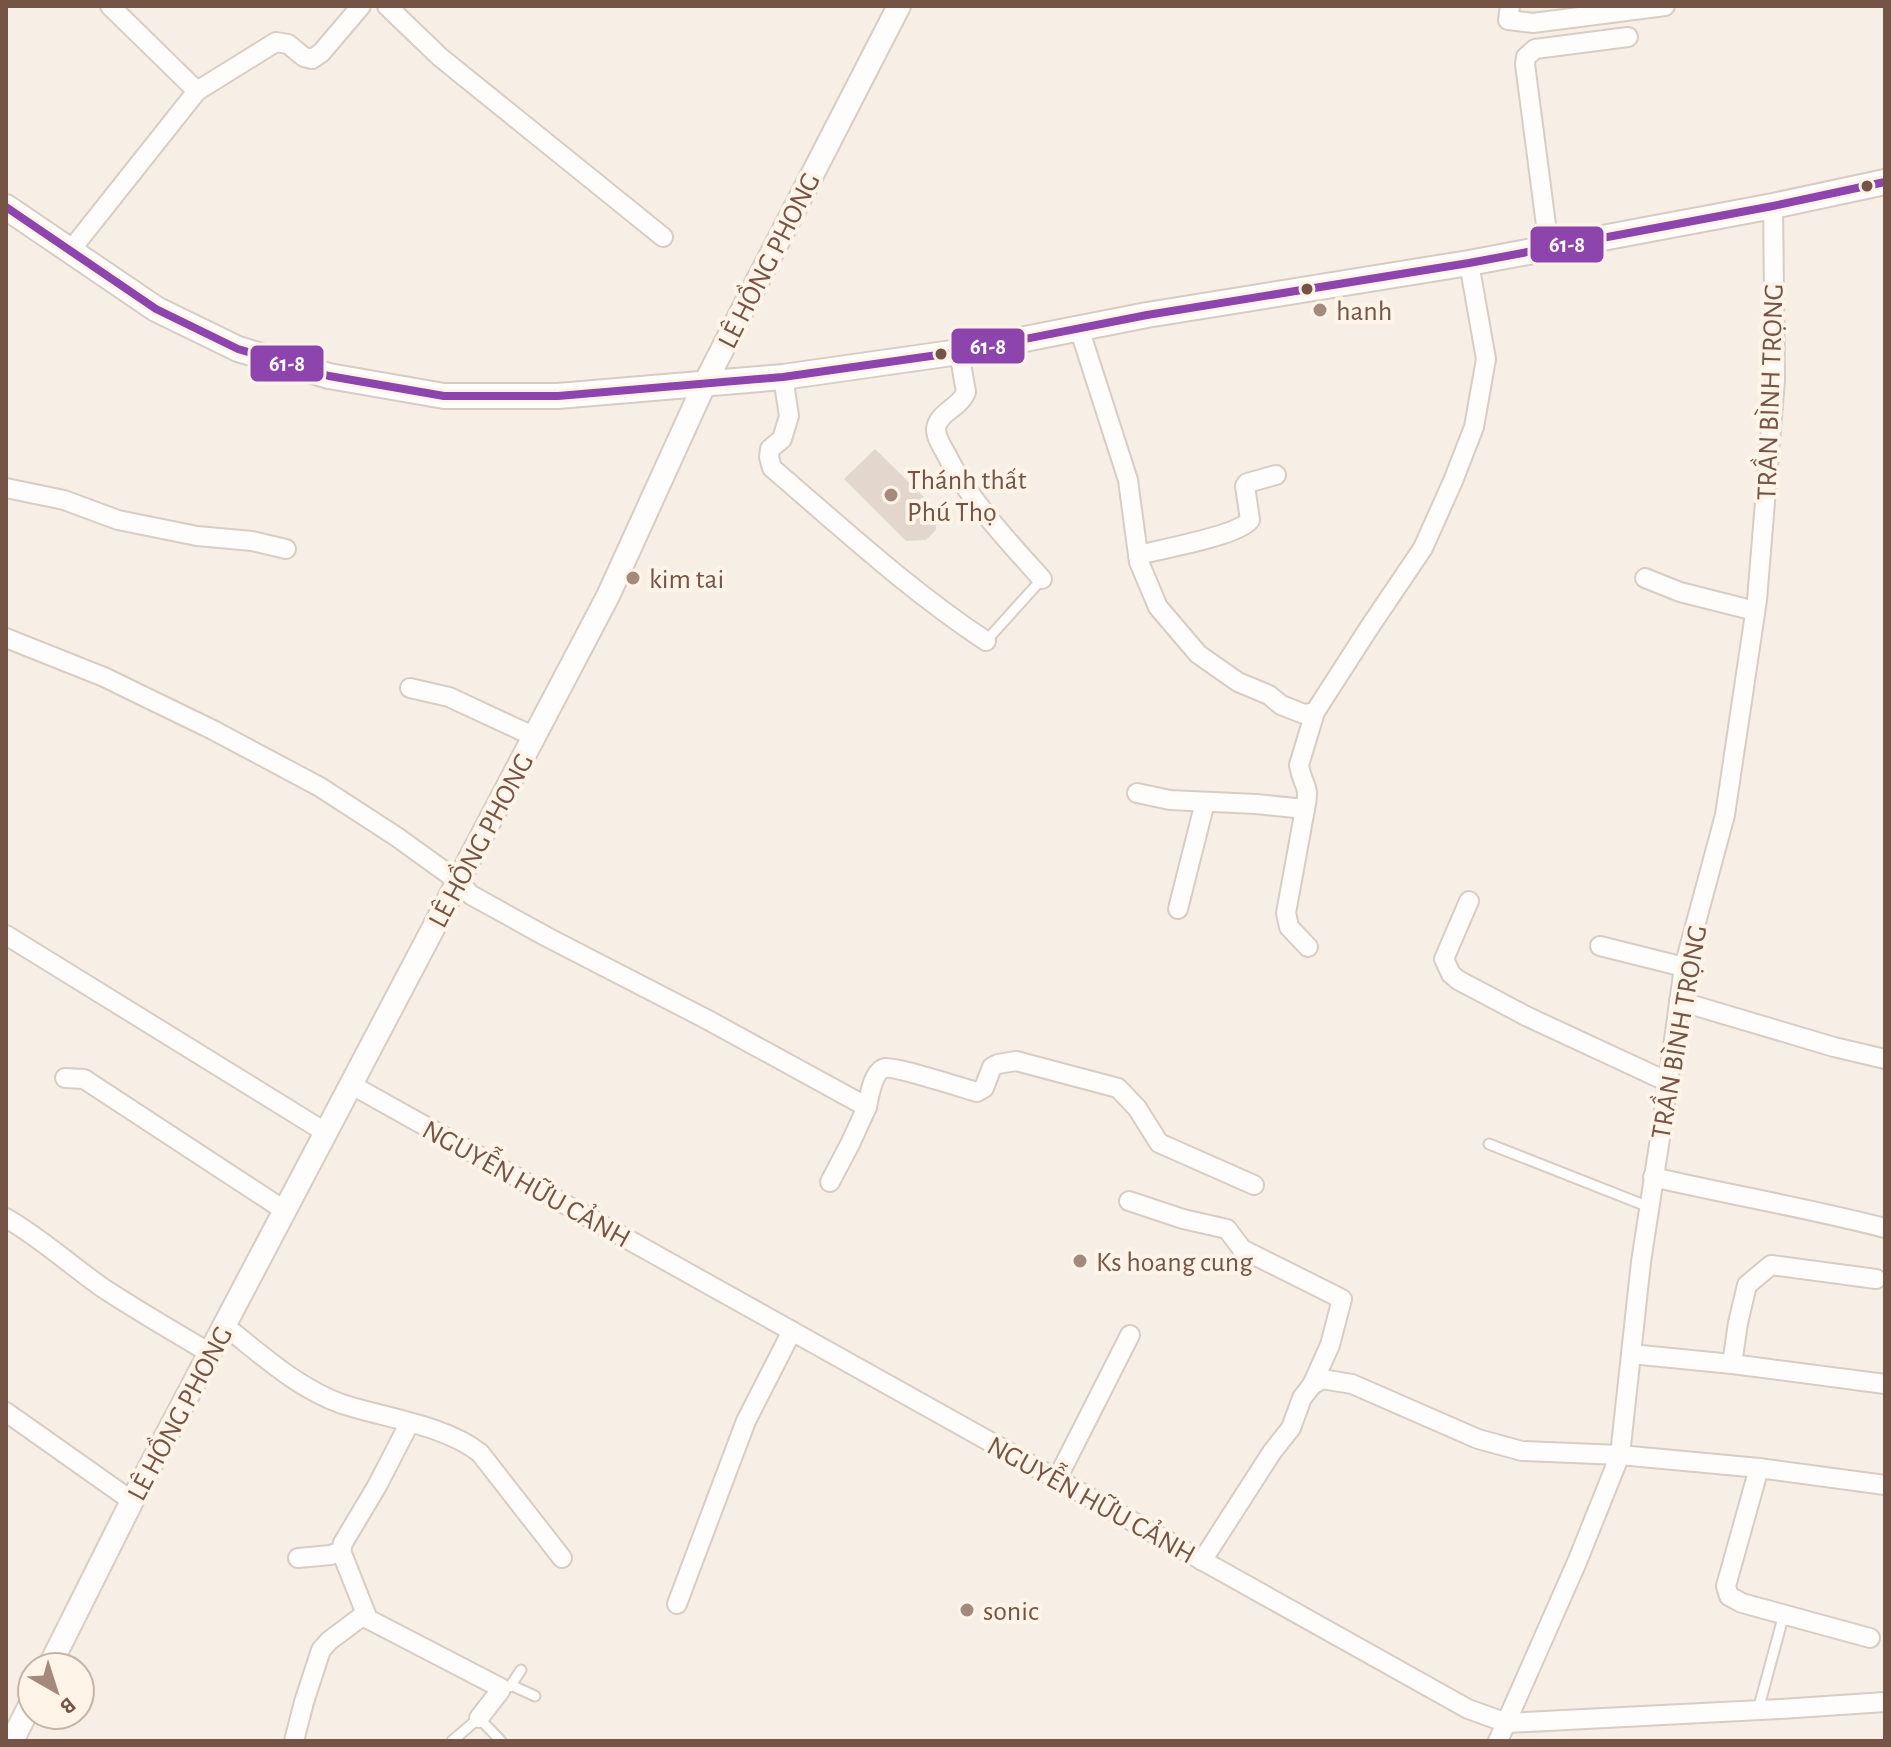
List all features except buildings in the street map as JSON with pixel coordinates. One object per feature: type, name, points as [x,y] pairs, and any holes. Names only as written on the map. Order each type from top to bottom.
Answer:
[{"type":"main road","points":[[6,207],[156,309],[238,349],[329,376],[444,396],[558,396],[783,377],[959,352],[1147,315],[1469,263],[1885,182]]},
{"type":"street","points":[[110,6],[197,91]]},
{"type":"street","points":[[70,251],[197,91],[276,42],[288,44],[304,57],[312,59],[321,53],[361,6]]},
{"type":"street","points":[[387,6],[440,57],[663,237]]},
{"type":"street","name":"LÊ HỒNG PHONG","points":[[57,1651],[132,1501],[608,596],[705,383],[899,6]]},
{"type":"street","points":[[1510,6],[1508,20],[1533,23],[1665,6]]},
{"type":"street","points":[[1549,248],[1526,57],[1535,49],[1628,37]]},
{"type":"street","name":"TRẦN BÌNH TRỌNG","points":[[1498,1741],[1577,1562],[1620,1455],[1649,1207],[1684,967],[1725,815],[1755,611],[1775,380],[1773,206]]},
{"type":"street","points":[[1308,947],[1289,927],[1286,913],[1309,795],[1299,765],[1315,712],[1423,548],[1474,427],[1486,359],[1469,263]]},
{"type":"street","points":[[1079,328],[1128,480],[1139,562],[1158,607],[1198,654],[1238,682],[1304,714],[1315,712]]},
{"type":"street","points":[[959,352],[966,392],[964,398],[938,420],[936,433],[952,466],[984,514],[1042,579]]},
{"type":"street","points":[[783,377],[789,416],[782,439],[770,449],[772,468],[912,588],[986,641]]},
{"type":"street","points":[[1138,555],[1244,526],[1250,520],[1245,486],[1276,475]]},
{"type":"street","points":[[6,488],[64,500],[118,520],[286,549]]},
{"type":"street","points":[[1645,578],[1680,592],[1755,611]]},
{"type":"street","points":[[6,638],[104,677],[320,787],[397,837],[458,881],[471,895],[867,1107]]},
{"type":"street","points":[[410,688],[449,697],[535,737]]},
{"type":"street","points":[[1137,793],[1170,800],[1305,809]]},
{"type":"street","points":[[1178,909],[1205,802]]},
{"type":"street","points":[[1469,901],[1444,959],[1451,974],[1526,1016],[1668,1082]]},
{"type":"street","points":[[6,935],[325,1132]]},
{"type":"street","points":[[1600,946],[1684,967]]},
{"type":"street","points":[[1679,1001],[1885,1059]]},
{"type":"street","points":[[830,1182],[867,1107],[874,1080],[881,1070],[909,1072],[977,1092],[984,1088],[992,1067],[1016,1061],[1118,1088],[1137,1108],[1159,1143],[1254,1185]]},
{"type":"street","points":[[65,1078],[84,1079],[284,1210]]},
{"type":"street","name":"NGUYỄN HỮU CẢNH","points":[[350,1084],[1468,1709],[1507,1723],[1885,1702]]},
{"type":"street","points":[[1653,1177],[1885,1228]]},
{"type":"street","points":[[1129,1201],[1183,1219],[1227,1229],[1242,1249],[1342,1299],[1330,1345],[1312,1385],[1302,1398],[1291,1428],[1272,1452],[1202,1561]]},
{"type":"street","points":[[6,1218],[103,1288],[210,1353]]},
{"type":"street","points":[[1732,1364],[1747,1285],[1771,1265],[1876,1279]]},
{"type":"street","points":[[225,1326],[304,1388],[340,1403],[468,1443],[480,1453],[562,1558]]},
{"type":"street","points":[[677,1604],[746,1421],[792,1331]]},
{"type":"street","points":[[1057,1479],[1130,1335]]},
{"type":"street","points":[[1631,1354],[1885,1384]]},
{"type":"street","points":[[1312,1385],[1322,1379],[1352,1384],[1478,1439],[1522,1451],[1620,1455],[1759,1468],[1885,1485]]},
{"type":"street","points":[[6,1412],[132,1501]]},
{"type":"street","points":[[409,1424],[341,1551],[368,1619],[506,1686],[479,1718]]},
{"type":"street","points":[[1759,1468],[1726,1586],[1729,1596],[1742,1603],[1870,1638]]},
{"type":"street","points":[[298,1558],[341,1551]]},
{"type":"street","points":[[294,1741],[321,1650],[365,1614]]},
{"type":"lane","points":[[986,641],[1042,579]]},
{"type":"lane","points":[[1489,1144],[1649,1207]]},
{"type":"lane","points":[[1758,1710],[1784,1614]]},
{"type":"lane","points":[[521,1670],[506,1686],[535,1696]]},
{"type":"lane","points":[[452,1741],[479,1718],[501,1741]]},
{"type":"transit line","name":"61-8","points":[[6,207],[156,309],[238,349],[329,376],[444,396],[558,396],[783,377],[959,352],[1147,315],[1469,263],[1885,182]]},
{"type":"place","name":"hanh","points":[[1320,310]]},
{"type":"place","name":"Thánh thất Phú Thọ","points":[[891,495]]},
{"type":"place","name":"kim tai","points":[[633,578]]},
{"type":"place","name":"Ks hoang cung","points":[[1080,1261]]},
{"type":"place","name":"sonic","points":[[967,1610]]}]
